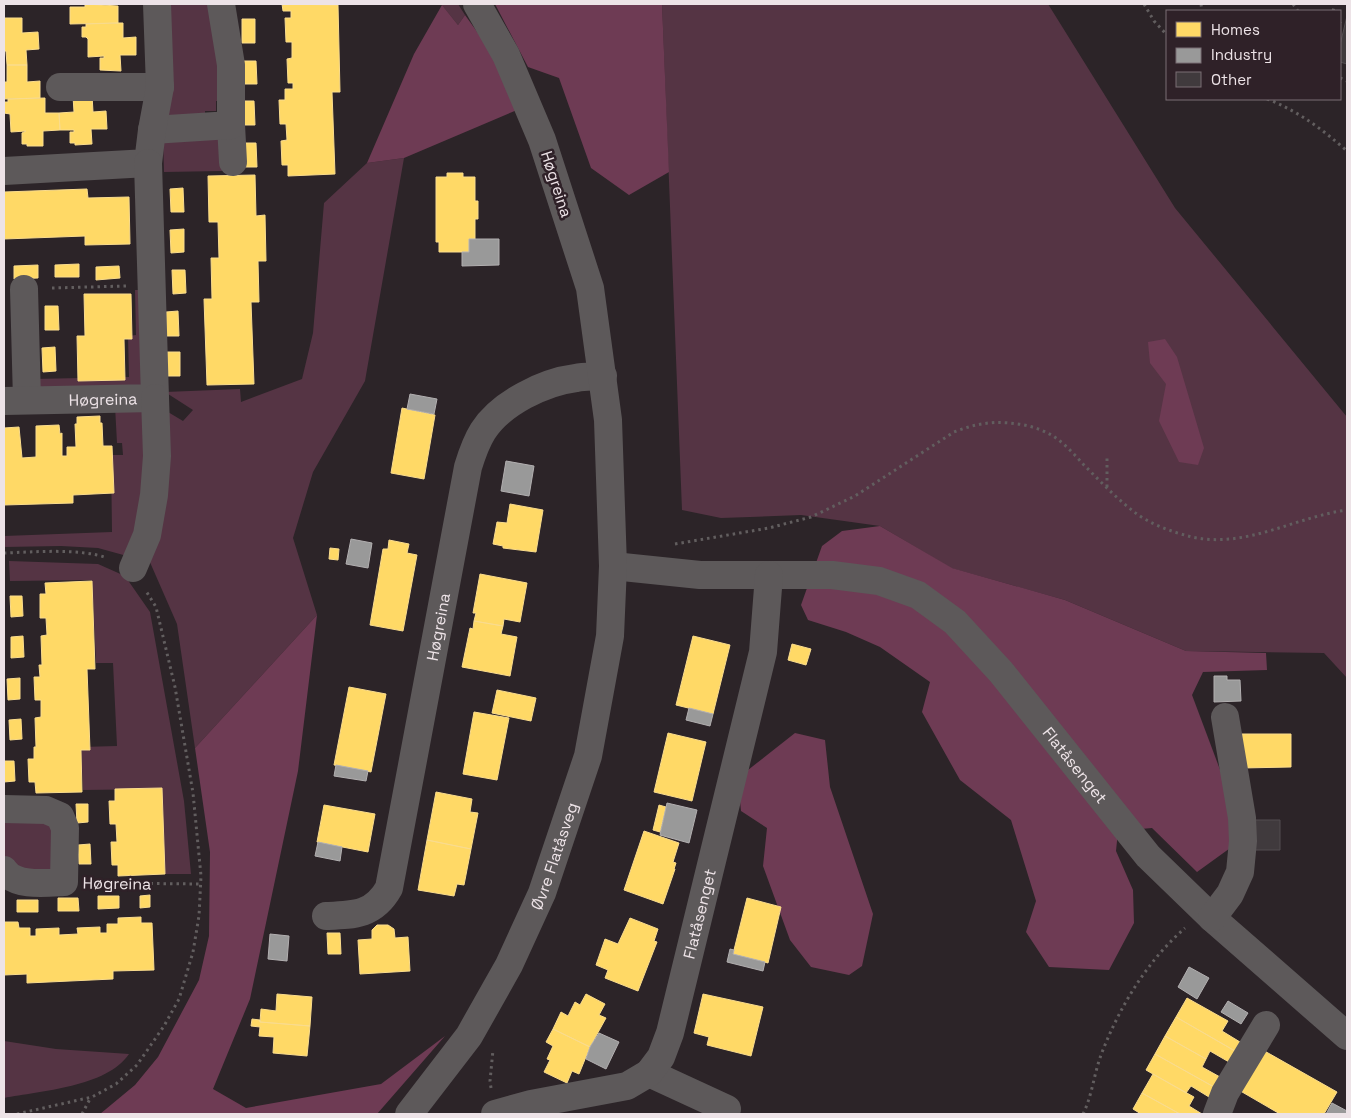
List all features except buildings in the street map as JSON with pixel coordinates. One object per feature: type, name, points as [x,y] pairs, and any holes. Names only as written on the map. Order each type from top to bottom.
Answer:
[{"type":"street","name":"Høgreina","points":[[24,289],[15,400],[155,398],[150,286],[148,164],[160,87],[156,4]]},
{"type":"street","points":[[221,4],[231,65],[230,126],[233,162]]},
{"type":"street","name":"Høgreina","points":[[477,4],[506,55],[542,140],[590,288],[608,420],[614,566]]},
{"type":"street","points":[[60,88],[160,87]]},
{"type":"street","points":[[152,130],[230,126]]},
{"type":"street","points":[[4,171],[148,164]]},
{"type":"street","name":"Høgreina","points":[[326,916],[354,914],[369,910],[382,900],[389,888],[468,467],[483,430],[495,416],[527,394],[575,378],[603,376]]},
{"type":"street","points":[[133,568],[146,535],[154,495],[157,456],[155,398]]},
{"type":"street","name":"Flatåsenget","points":[[614,566],[700,575],[832,575],[880,581],[918,595],[955,622],[1001,672],[1148,856],[1208,915],[1347,1036]]},
{"type":"street","name":"Øvre Flatåsveg","points":[[409,1114],[469,1036],[509,965],[542,893],[588,756],[610,636],[614,566]]},
{"type":"street","name":"Flatåsenget","points":[[495,1114],[531,1104],[593,1104],[649,1073],[661,1057],[670,1034],[763,652],[769,575]]},
{"type":"street","points":[[1208,915],[1230,894],[1240,872],[1243,841],[1242,818],[1225,717]]},
{"type":"street","name":"Høgreina","points":[[4,809],[46,810],[60,816],[65,828],[64,882],[33,883],[18,880],[6,874],[4,870]]},
{"type":"street","points":[[1217,1114],[1225,1093],[1266,1024]]},
{"type":"street","points":[[649,1073],[727,1109]]},
{"type":"path","points":[[1144,4],[1154,21],[1166,34]]},
{"type":"path","points":[[1270,100],[1283,105],[1318,126],[1347,151]]},
{"type":"path","points":[[24,289],[150,286]]},
{"type":"path","points":[[670,545],[769,528],[811,517],[855,496],[954,432],[979,424],[998,422],[1020,424],[1052,435],[1067,446],[1106,488],[1134,512],[1162,527],[1194,537],[1212,539],[1239,538],[1269,531],[1316,516],[1347,510]]},
{"type":"path","points":[[1106,488],[1107,455]]},
{"type":"path","points":[[4,553],[62,552],[98,555],[133,568],[156,607],[175,687],[193,793],[201,884],[199,916],[193,952],[179,999],[164,1026],[137,1065],[116,1084],[92,1096],[17,1114]]},
{"type":"path","name":"Høgreina","points":[[64,882],[201,884]]},
{"type":"path","points":[[1083,1114],[1100,1057],[1117,1017],[1138,982],[1174,937],[1208,915]]},
{"type":"path","points":[[82,1114],[92,1096]]},
{"type":"shaded area","points":[[166,4],[213,4],[225,101],[216,101],[216,111],[205,111],[205,119],[169,119]]},
{"type":"shaded area","points":[[441,4],[458,4],[465,15],[458,25]]},
{"type":"shaded area","points":[[495,4],[662,4],[669,172],[629,195],[591,168],[559,78],[528,67]]},
{"type":"shaded area","points":[[662,4],[1048,4],[1175,208],[1347,417],[1347,678],[1324,653],[1186,651],[1065,600],[951,568],[880,526],[801,515],[721,518],[682,510]]},
{"type":"shaded area","points":[[442,5],[458,25],[465,15],[498,61],[517,110],[404,158],[367,163],[414,54]]},
{"type":"shaded area","points":[[221,137],[222,171],[164,172],[163,138]]},
{"type":"shaded area","points":[[404,158],[365,381],[313,472],[293,538],[317,615],[195,748],[177,624],[149,560],[163,409],[183,421],[193,410],[165,392],[240,389],[241,402],[302,379],[313,333],[324,203],[367,163]]},
{"type":"shaded area","points":[[135,290],[146,290],[150,384],[41,395],[33,379],[129,377],[128,336],[136,335]]},
{"type":"shaded area","points":[[1165,339],[1177,357],[1204,448],[1198,465],[1179,462],[1159,421],[1166,384],[1150,363],[1148,342]]},
{"type":"shaded area","points":[[147,405],[147,493],[127,556],[98,548],[61,546],[4,547],[4,536],[112,532],[111,455],[123,455],[122,443],[117,443],[115,406]]},
{"type":"shaded area","points":[[880,526],[952,568],[1065,600],[1186,651],[1266,653],[1267,670],[1203,672],[1192,695],[1225,783],[1233,846],[1197,872],[1152,828],[1118,831],[1116,851],[1133,890],[1134,923],[1109,970],[1049,967],[1026,932],[1036,901],[1011,820],[960,780],[922,712],[930,682],[880,647],[846,632],[808,620],[801,605],[822,546],[842,531]]},
{"type":"shaded area","points":[[9,561],[98,564],[125,576],[150,612],[184,801],[191,874],[163,874],[161,789],[83,790],[81,747],[117,746],[113,663],[96,663],[92,580],[10,581]]},
{"type":"shaded area","points":[[317,615],[298,771],[250,999],[213,1089],[246,1108],[381,1084],[445,1036],[377,1114],[100,1114],[135,1085],[158,1057],[199,980],[209,936],[210,852],[195,748]]},
{"type":"shaded area","points":[[795,733],[825,740],[830,787],[873,914],[862,966],[849,975],[811,967],[790,940],[763,866],[767,828],[741,811],[739,790],[748,770]]},
{"type":"shaded area","points":[[5,818],[53,820],[55,873],[20,874],[5,861]]},
{"type":"shaded area","points":[[4,1041],[56,1049],[129,1054],[119,1065],[89,1081],[54,1090],[4,1098]]}]
